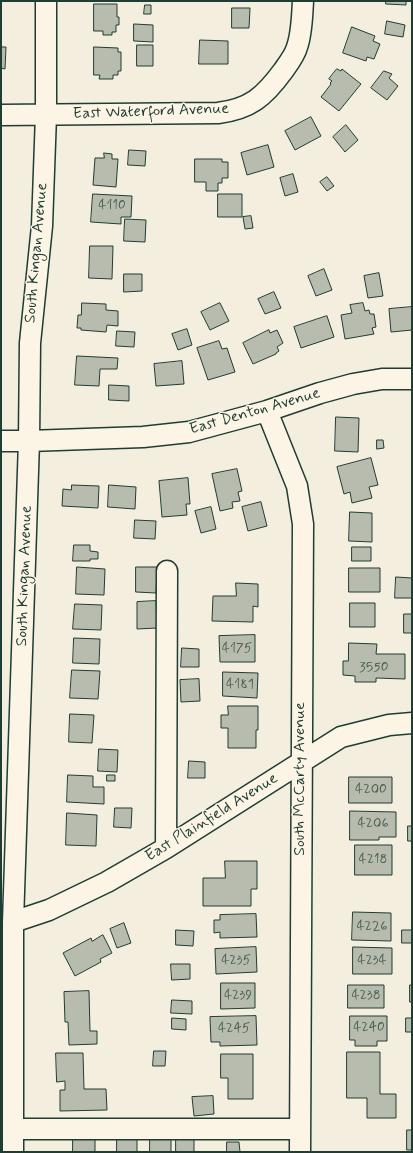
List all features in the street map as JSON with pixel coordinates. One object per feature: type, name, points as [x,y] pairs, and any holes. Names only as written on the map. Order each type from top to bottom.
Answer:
[{"type":"street","name":"South Kingan Avenue","points":[[13,1152],[13,922],[29,441],[30,343],[42,226],[46,115],[46,1]]},
{"type":"street","name":"East Waterford Avenue","points":[[1,115],[218,114],[235,111],[260,98],[274,83],[288,64],[297,48],[303,1]]},
{"type":"street","name":"East Denton Avenue","points":[[1,441],[143,437],[189,432],[267,411],[320,393],[353,384],[382,379],[412,379]]},
{"type":"street","name":"South McCarty Avenue","points":[[267,411],[298,486],[302,524],[300,1152]]},
{"type":"street","points":[[166,848],[168,571]]},
{"type":"street","name":"East Plainfield Avenue","points":[[13,922],[49,910],[107,882],[166,848],[341,737],[389,725],[412,723]]},
{"type":"street","points":[[13,1129],[300,1129]]},
{"type":"building","points":[[386,1],[406,1],[406,5],[386,4]]},
{"type":"building","points":[[94,4],[117,4],[117,17],[119,17],[119,25],[116,25],[116,32],[112,32],[112,35],[103,35],[103,31],[94,31]]},
{"type":"building","points":[[145,5],[151,5],[151,14],[144,14]]},
{"type":"building","points":[[232,8],[250,8],[249,28],[232,28]]},
{"type":"building","points":[[387,21],[405,25],[403,37],[385,34]]},
{"type":"building","points":[[134,24],[153,25],[153,42],[134,41]]},
{"type":"building","points":[[352,27],[375,36],[373,41],[380,44],[374,59],[367,57],[366,61],[343,53]]},
{"type":"building","points":[[200,40],[228,41],[228,64],[199,64]]},
{"type":"building","points":[[137,45],[153,45],[153,66],[137,66]]},
{"type":"building","points":[[1,47],[6,47],[5,69],[1,68]]},
{"type":"building","points":[[94,47],[118,48],[118,52],[121,52],[121,71],[118,71],[118,75],[113,75],[113,79],[99,79],[100,75],[94,75]]},
{"type":"building","points":[[337,69],[341,71],[342,69],[361,84],[339,111],[321,97],[331,84],[330,83],[332,81],[329,79]]},
{"type":"building","points":[[384,71],[392,74],[389,78],[398,86],[387,100],[371,88]]},
{"type":"building","points":[[311,117],[321,136],[295,150],[285,131]]},
{"type":"building","points":[[346,125],[358,140],[345,152],[333,137]]},
{"type":"building","points":[[268,145],[274,167],[247,175],[241,153]]},
{"type":"building","points":[[129,150],[146,151],[145,166],[128,165]]},
{"type":"building","points":[[104,153],[112,154],[112,159],[118,159],[116,187],[93,185],[95,158],[104,158]]},
{"type":"building","points":[[195,159],[222,159],[222,162],[228,162],[228,178],[222,178],[222,183],[218,183],[218,191],[206,191],[206,182],[195,182]]},
{"type":"building","points":[[293,174],[298,192],[285,196],[280,178]]},
{"type":"building","points":[[327,177],[334,186],[327,191],[320,182]]},
{"type":"building","points":[[93,194],[132,196],[131,217],[121,217],[121,224],[91,222]]},
{"type":"building","points":[[218,194],[242,194],[242,217],[218,217]]},
{"type":"building","points":[[251,216],[253,228],[245,229],[243,217]]},
{"type":"building","points":[[125,219],[146,220],[145,242],[124,241]]},
{"type":"building","points":[[90,246],[113,246],[112,279],[89,278]]},
{"type":"building","points":[[324,269],[332,290],[316,296],[308,276]]},
{"type":"building","points":[[379,273],[383,296],[368,298],[364,276]]},
{"type":"building","points":[[124,274],[142,274],[142,291],[124,292]]},
{"type":"building","points":[[274,292],[281,308],[265,314],[258,299]]},
{"type":"building","points":[[82,303],[106,304],[106,310],[118,311],[118,326],[107,325],[106,332],[81,330],[81,328],[77,328],[78,315],[81,315]]},
{"type":"building","points":[[220,303],[229,321],[210,330],[201,312]]},
{"type":"building","points":[[363,303],[365,311],[369,310],[370,314],[374,314],[376,327],[372,328],[374,334],[345,339],[341,315],[352,313],[350,305]]},
{"type":"building","points":[[412,307],[412,330],[391,332],[389,309]]},
{"type":"building","points":[[327,316],[334,337],[301,348],[294,327]]},
{"type":"building","points":[[187,329],[192,345],[178,350],[172,334]]},
{"type":"building","points":[[269,330],[270,333],[277,330],[283,343],[277,347],[279,351],[276,354],[253,364],[243,343]]},
{"type":"building","points":[[117,331],[135,332],[134,347],[116,346]]},
{"type":"building","points":[[219,341],[222,349],[227,348],[235,372],[208,380],[197,348]]},
{"type":"building","points":[[77,356],[118,358],[117,369],[100,369],[99,386],[75,385]]},
{"type":"building","points":[[182,361],[184,384],[156,386],[154,364]]},
{"type":"building","points":[[109,385],[129,386],[129,401],[109,400]]},
{"type":"building","points":[[336,417],[359,418],[358,452],[335,451]]},
{"type":"building","points":[[377,440],[383,440],[384,448],[377,449]]},
{"type":"building","points":[[371,458],[378,485],[369,487],[372,498],[352,503],[350,492],[344,494],[337,467]]},
{"type":"building","points":[[237,469],[242,491],[238,492],[240,501],[232,502],[233,508],[220,511],[212,474]]},
{"type":"building","points":[[188,478],[190,504],[186,504],[187,515],[162,517],[159,481]]},
{"type":"building","points":[[72,485],[99,486],[98,508],[62,506],[63,489],[71,490]]},
{"type":"building","points":[[109,485],[136,487],[135,509],[108,507]]},
{"type":"building","points":[[261,502],[267,526],[248,531],[242,507]]},
{"type":"building","points":[[211,507],[216,529],[201,533],[195,511]]},
{"type":"building","points":[[350,512],[372,513],[372,542],[349,541]]},
{"type":"building","points":[[135,520],[156,521],[155,539],[134,538]]},
{"type":"building","points":[[74,545],[90,545],[90,551],[98,552],[98,559],[90,559],[90,561],[73,561]]},
{"type":"building","points":[[352,547],[371,547],[371,561],[352,561]]},
{"type":"building","points":[[77,567],[105,569],[104,595],[76,594]]},
{"type":"building","points":[[136,567],[157,567],[156,593],[136,592]]},
{"type":"building","points":[[349,568],[380,568],[380,592],[349,592]]},
{"type":"building","points":[[396,577],[412,578],[412,598],[395,598]]},
{"type":"building","points":[[236,583],[258,584],[258,607],[253,606],[253,622],[212,621],[213,596],[236,596]]},
{"type":"building","points":[[156,601],[157,628],[137,629],[137,602]]},
{"type":"building","points":[[350,603],[375,603],[375,627],[350,627]]},
{"type":"building","points":[[75,604],[102,605],[101,630],[73,629]]},
{"type":"building","points":[[404,614],[412,614],[412,633],[404,633]]},
{"type":"building","points":[[255,635],[255,662],[220,662],[219,636]]},
{"type":"building","points":[[74,638],[100,639],[99,664],[73,663]]},
{"type":"building","points":[[349,643],[377,644],[376,654],[405,654],[405,679],[376,678],[376,682],[355,682],[355,676],[343,675],[343,661],[348,661]]},
{"type":"building","points":[[182,648],[199,649],[199,667],[181,667]]},
{"type":"building","points":[[72,670],[100,671],[98,699],[70,698]]},
{"type":"building","points":[[223,672],[258,673],[257,698],[223,696]]},
{"type":"building","points":[[199,679],[200,701],[181,702],[180,680]]},
{"type":"building","points":[[228,706],[258,706],[256,748],[228,748],[228,728],[221,728],[221,715],[228,715]]},
{"type":"building","points":[[70,714],[94,715],[92,743],[69,742]]},
{"type":"building","points":[[99,749],[118,750],[117,772],[98,771]]},
{"type":"building","points":[[189,761],[205,762],[205,778],[188,778]]},
{"type":"building","points":[[68,775],[93,776],[93,787],[104,787],[104,804],[67,802]]},
{"type":"building","points":[[107,775],[115,775],[115,781],[107,781]]},
{"type":"building","points":[[349,777],[392,777],[392,803],[349,803]]},
{"type":"building","points":[[115,808],[132,808],[131,828],[114,827]]},
{"type":"building","points":[[350,811],[396,812],[396,837],[379,837],[379,840],[350,840]]},
{"type":"building","points":[[67,813],[97,815],[96,846],[66,845]]},
{"type":"building","points":[[408,826],[412,826],[412,841],[408,841]]},
{"type":"building","points":[[355,845],[392,845],[392,875],[355,875]]},
{"type":"building","points":[[225,861],[257,861],[257,889],[251,889],[251,906],[203,906],[203,878],[225,878]]},
{"type":"building","points":[[353,912],[391,913],[391,941],[352,940]]},
{"type":"building","points":[[256,914],[257,937],[220,938],[220,932],[214,933],[214,920],[220,920],[220,915]]},
{"type":"building","points":[[124,923],[131,943],[117,948],[110,929]]},
{"type":"building","points":[[176,930],[194,931],[193,946],[176,945]]},
{"type":"building","points":[[402,930],[412,930],[412,943],[402,943]]},
{"type":"building","points":[[103,935],[112,953],[100,959],[101,962],[75,976],[63,953],[91,938],[92,941]]},
{"type":"building","points":[[256,947],[257,972],[216,974],[215,949]]},
{"type":"building","points":[[353,947],[392,948],[392,974],[353,974]]},
{"type":"building","points":[[171,964],[190,964],[190,979],[172,980]]},
{"type":"building","points":[[221,983],[255,983],[255,1008],[221,1009]]},
{"type":"building","points":[[348,985],[384,985],[384,1008],[348,1008]]},
{"type":"building","points":[[410,985],[412,985],[412,1002],[410,1002]]},
{"type":"building","points":[[89,991],[90,1031],[97,1031],[97,1044],[69,1045],[68,1022],[65,1022],[64,992]]},
{"type":"building","points":[[172,1000],[192,1001],[192,1014],[171,1013]]},
{"type":"building","points":[[256,1016],[257,1045],[220,1046],[220,1042],[211,1042],[210,1017]]},
{"type":"building","points":[[350,1016],[387,1016],[387,1041],[377,1041],[377,1046],[355,1046],[355,1040],[350,1040]]},
{"type":"building","points":[[172,1018],[186,1019],[186,1030],[172,1029]]},
{"type":"building","points":[[406,1018],[412,1018],[412,1032],[406,1032]]},
{"type":"building","points":[[154,1051],[166,1051],[165,1066],[153,1066]]},
{"type":"building","points":[[347,1052],[380,1052],[380,1094],[396,1094],[396,1118],[367,1118],[367,1098],[347,1098]]},
{"type":"building","points":[[56,1053],[83,1053],[84,1089],[106,1089],[107,1110],[60,1111],[60,1090],[65,1090],[65,1081],[57,1082]]},
{"type":"building","points":[[221,1054],[253,1054],[253,1099],[228,1099],[228,1078],[221,1078]]},
{"type":"building","points":[[213,1096],[214,1114],[194,1116],[192,1097]]},
{"type":"building","points":[[407,1130],[412,1130],[412,1150],[407,1150]]},
{"type":"building","points":[[73,1137],[95,1137],[95,1152],[73,1152]]},
{"type":"building","points":[[117,1138],[137,1138],[137,1152],[117,1152]]},
{"type":"building","points":[[150,1139],[171,1139],[171,1152],[150,1152]]},
{"type":"building","points":[[176,1139],[194,1139],[194,1152],[176,1152]]},
{"type":"building","points":[[227,1142],[239,1142],[240,1152],[227,1152]]}]
